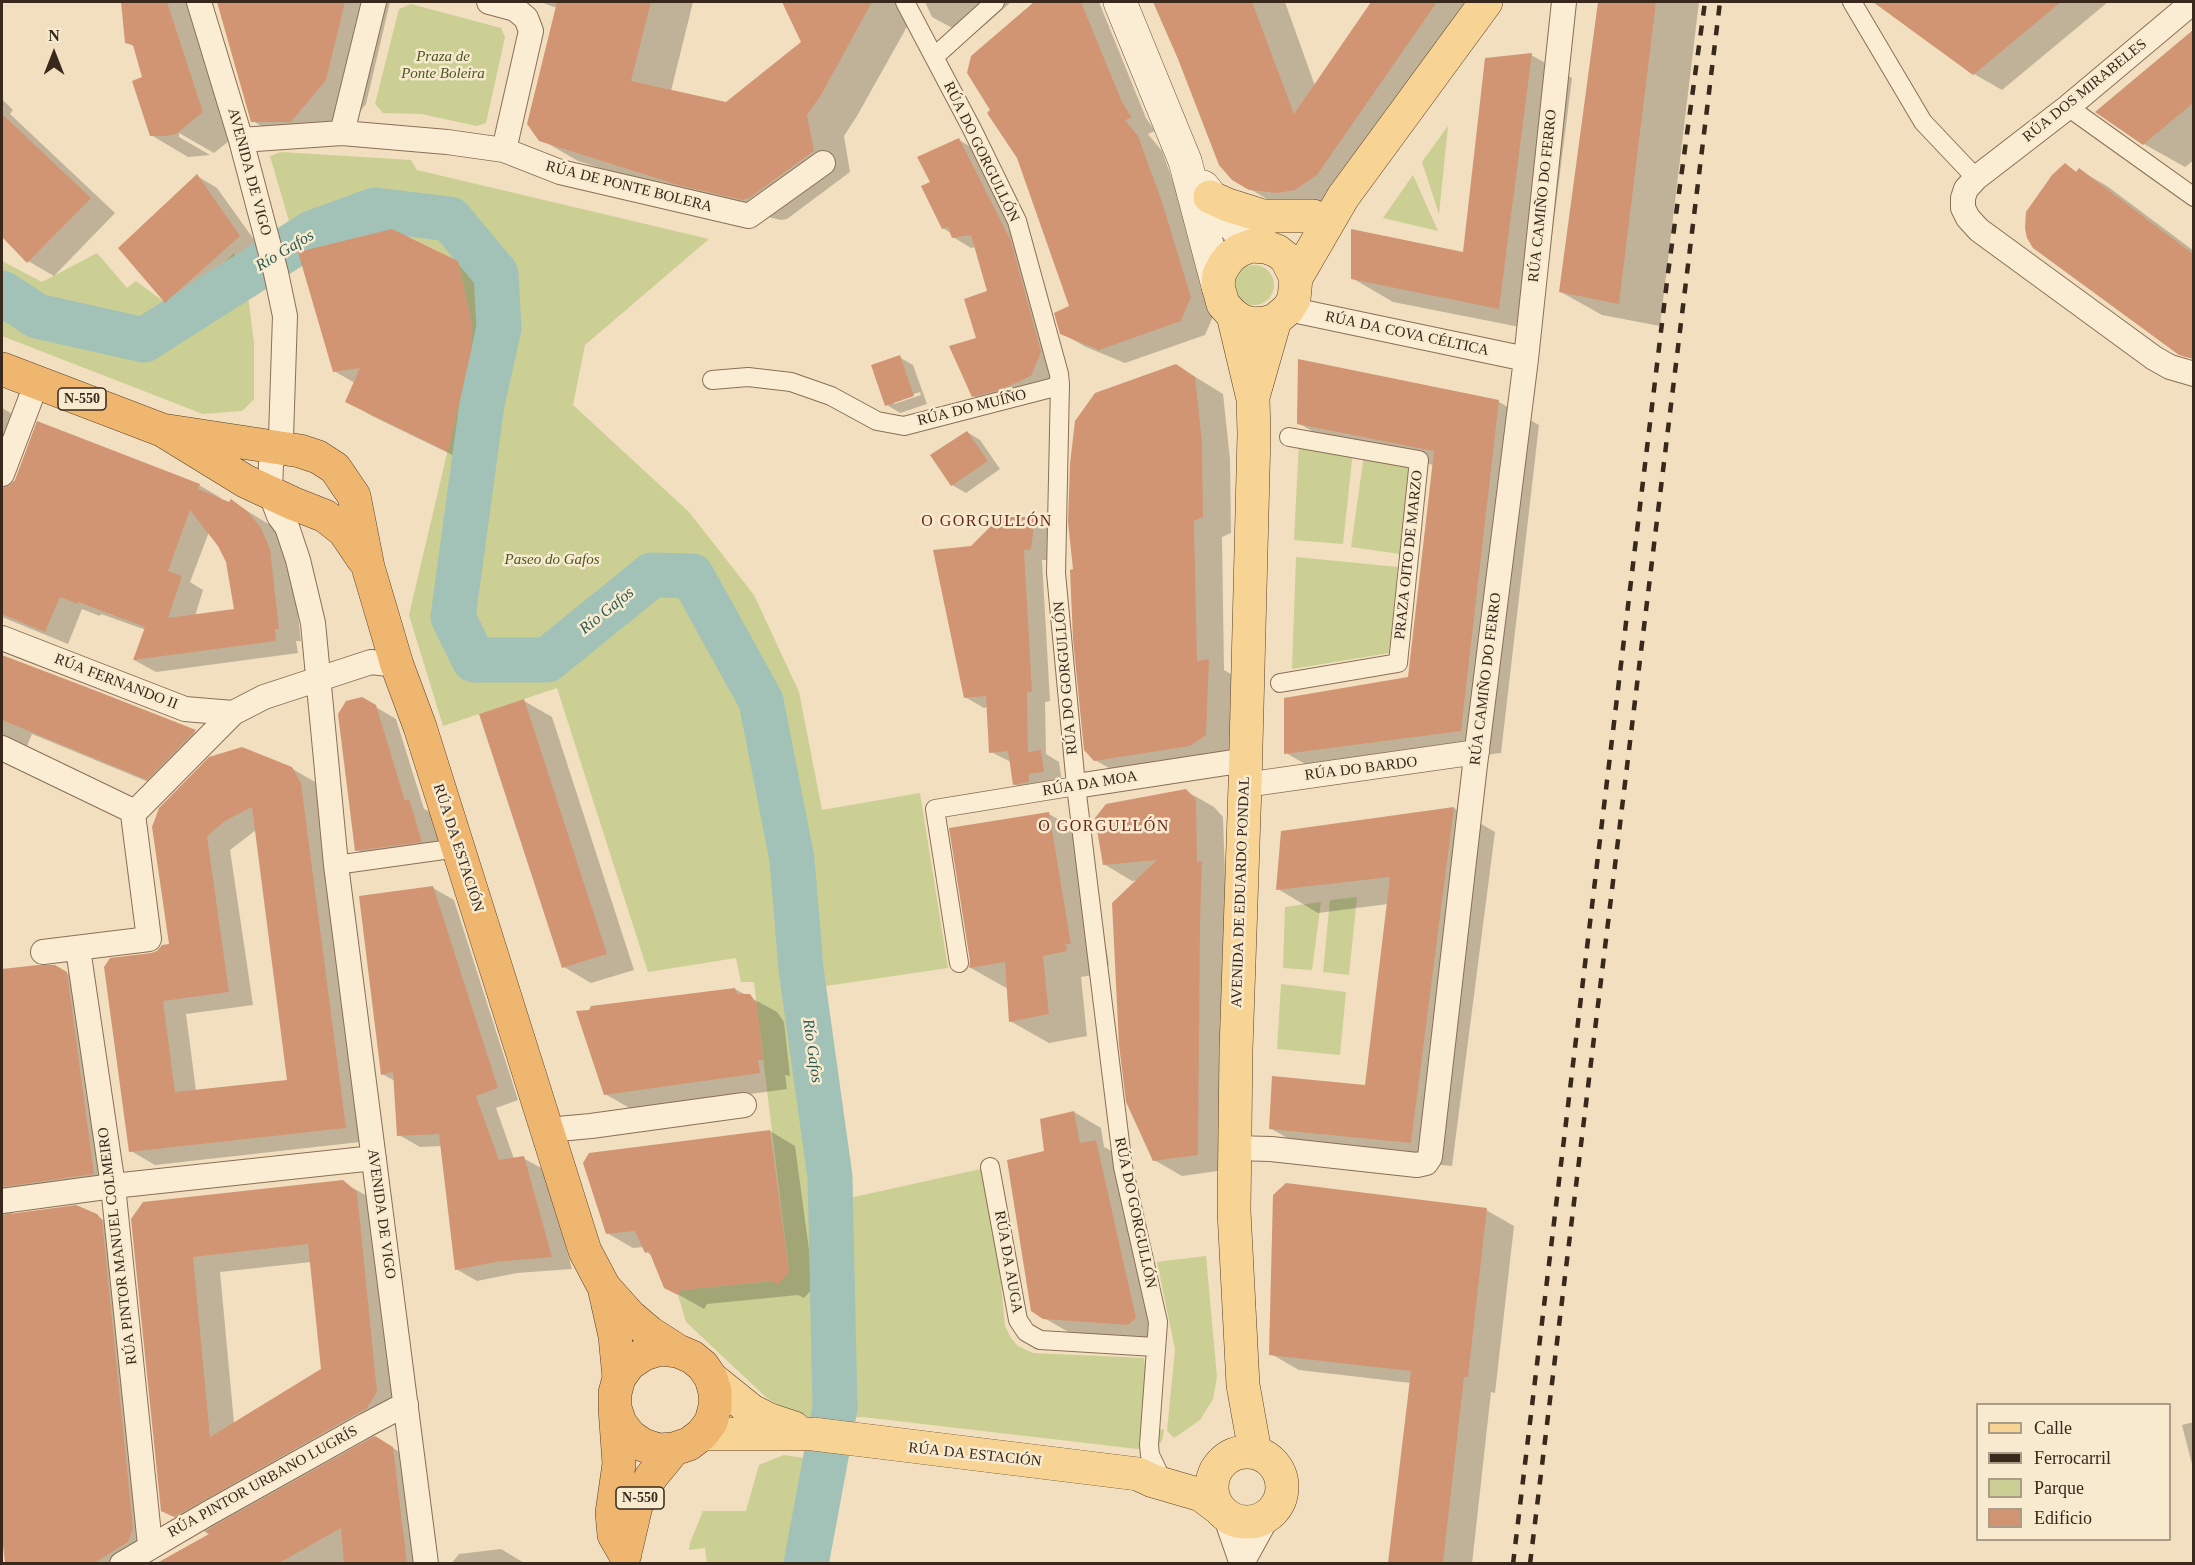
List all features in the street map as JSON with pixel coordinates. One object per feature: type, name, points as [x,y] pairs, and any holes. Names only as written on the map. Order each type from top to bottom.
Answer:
[{"type":"highway","name":"N-550","points":[[2,369],[162,430]]},
{"type":"highway","points":[[162,430],[246,443],[280,432],[300,450],[318,457],[335,468],[354,496],[368,567]]},
{"type":"highway","points":[[162,430],[245,481],[325,516],[344,531],[368,567]]},
{"type":"highway","name":"RÚA DA ESTACIÓN","points":[[368,567],[386,658],[420,727],[585,1251],[604,1287],[630,1316],[650,1333],[678,1351]]},
{"type":"highway","name":"RÚA DA ESTACIÓN","points":[[604,1287],[615,1336],[619,1464],[612,1513],[614,1535],[625,1559]]},
{"type":"highway","points":[[661,1349],[678,1351],[697,1361],[711,1378],[715,1392],[715,1407],[711,1422],[702,1434],[689,1444],[674,1449],[658,1450],[636,1441],[620,1423],[617,1393],[629,1364],[644,1354],[661,1349]]},
{"type":"highway","name":"N-550","points":[[625,1559],[636,1506],[651,1477],[674,1449]]},
{"type":"main road","points":[[1120,2],[1185,161],[1223,304],[1242,321],[1253,324],[1287,302],[1293,267],[1277,251],[1258,247],[1210,196],[1185,161]]},
{"type":"main road","points":[[1218,286],[1219,275],[1231,256],[1258,247],[1343,196],[1486,2]]},
{"type":"main road","points":[[1210,196],[1228,205],[1263,216],[1313,216]]},
{"type":"main road","name":"AVENIDA DE EDUARDO PONDAL","points":[[1252,399],[1287,302],[1343,196]]},
{"type":"main road","name":"AVENIDA DE EDUARDO PONDAL","points":[[1233,315],[1252,399],[1254,454],[1234,1148],[1235,1236],[1243,1384],[1255,1452]]},
{"type":"main road","name":"RÚA DA ESTACIÓN","points":[[711,1378],[752,1411],[770,1420],[813,1434]]},
{"type":"main road","name":"AVENIDA DE EDUARDO PONDAL","points":[[1220,1464],[1243,1384]]},
{"type":"main road","name":"RÚA DA ESTACIÓN","points":[[702,1434],[813,1434],[910,1448],[1153,1476],[1201,1495],[1221,1511]]},
{"type":"main road","points":[[1243,1451],[1255,1452],[1266,1456],[1275,1464],[1282,1480],[1281,1499],[1268,1516],[1257,1521],[1235,1520],[1221,1511],[1213,1495],[1212,1483],[1220,1464],[1232,1455],[1243,1451]]},
{"type":"main road","name":"RÚA DA ESTACIÓN","points":[[1153,1476],[1220,1464]]},
{"type":"street","name":"AVENIDA DE VIGO","points":[[199,2],[241,140],[285,316],[280,432],[271,464],[270,492],[279,516],[287,527],[298,560],[313,623],[336,866],[426,1563]]},
{"type":"street","points":[[342,133],[374,2]]},
{"type":"street","points":[[489,2],[515,9],[526,18],[531,31],[504,150]]},
{"type":"street","name":"RÚA DO GORGULLÓN","points":[[905,2],[972,129],[1017,221],[1060,384],[1056,573],[1076,786],[1123,1167],[1158,1322],[1149,1445],[1153,1476]]},
{"type":"street","points":[[934,57],[995,2]]},
{"type":"street","name":"RÚA CAMIÑO DO FERRO","points":[[1234,1148],[1271,1149],[1417,1165],[1426,1162],[1430,1157],[1526,359],[1564,2]]},
{"type":"street","points":[[1852,2],[1923,122],[1976,178],[1966,189],[1963,198],[1963,208],[1968,218],[1979,230],[2154,358],[2170,367],[2193,374]]},
{"type":"street","name":"RÚA DOS MIRABELES","points":[[1976,178],[2068,107],[2193,2]]},
{"type":"street","points":[[2068,107],[2193,197]]},
{"type":"street","name":"RÚA DE PONTE BOLERA","points":[[241,140],[342,133],[447,142],[504,150],[560,172],[749,216],[823,163]]},
{"type":"street","name":"RÚA DA COVA CÉLTICA","points":[[1287,302],[1526,359]]},
{"type":"street","name":"RÚA DO MUÍÑO","points":[[712,380],[748,378],[791,382],[831,396],[877,421],[904,426],[1060,384]]},
{"type":"street","points":[[2,474],[37,382]]},
{"type":"street","name":"PRAZA OITO DE MARZO","points":[[1280,683],[1398,663],[1419,460],[1289,437]]},
{"type":"street","name":"RÚA FERNANDO II","points":[[2,638],[185,709],[233,713]]},
{"type":"street","points":[[43,952],[148,939],[133,814],[233,713],[264,697],[386,658]]},
{"type":"street","points":[[2,748],[135,812]]},
{"type":"street","name":"RÚA DO BARDO","points":[[1246,772],[1477,752]]},
{"type":"street","name":"RÚA DA MOA","points":[[959,963],[935,809],[1076,786],[1246,772]]},
{"type":"street","points":[[336,866],[458,848]]},
{"type":"street","name":"RÚA PINTOR MANUEL COLMEIRO","points":[[78,949],[113,1186],[150,1545]]},
{"type":"street","points":[[547,1130],[744,1105]]},
{"type":"street","points":[[2,1201],[113,1186],[374,1158]]},
{"type":"street","name":"RÚA DA AUGA","points":[[990,1167],[1018,1320],[1026,1332],[1040,1340],[1155,1347]]},
{"type":"street","name":"RÚA PINTOR URBANO LUGRÍS","points":[[122,1563],[150,1545],[406,1404]]},
{"type":"street","points":[[1221,1511],[1242,1563]]},
{"type":"street","points":[[1242,1563],[1268,1516]]},
{"type":"green space","name":"Praza de Ponte Boleira","points":[[411,4],[501,28],[505,37],[486,123],[477,126],[421,114],[383,113],[375,104],[399,9]]},
{"type":"green space","points":[[1448,126],[1439,214],[1422,162]]},
{"type":"green space","name":"Paseo do Gafos","points":[[281,152],[411,160],[417,170],[709,239],[585,345],[573,405],[689,512],[754,595],[799,692],[822,810],[920,793],[948,968],[812,988],[845,1199],[990,1167],[1005,1326],[1011,1338],[1018,1346],[1033,1353],[1144,1358],[1153,1427],[1164,1430],[1162,1441],[1156,1447],[1146,1450],[863,1417],[805,1419],[768,1399],[686,1322],[678,1295],[681,1290],[772,1281],[789,1272],[754,982],[741,982],[736,958],[648,972],[557,688],[443,726],[409,615],[472,347],[472,326],[458,261],[392,229],[298,252],[270,156]]},
{"type":"green space","points":[[1413,175],[1438,231],[1383,218]]},
{"type":"green space","points":[[97,253],[127,288],[136,281],[175,310],[234,253],[245,272],[254,343],[254,399],[242,411],[203,414],[2,336],[2,261],[42,282]]},
{"type":"green space","points":[[1254,265],[1262,266],[1268,271],[1273,277],[1273,293],[1268,299],[1262,304],[1254,305],[1246,304],[1240,299],[1235,293],[1234,285],[1235,277],[1240,271],[1246,266]]},
{"type":"green space","points":[[1299,442],[1353,451],[1343,544],[1294,540]]},
{"type":"green space","points":[[1364,455],[1409,463],[1400,554],[1351,547]]},
{"type":"green space","points":[[1296,557],[1398,567],[1389,653],[1292,669]]},
{"type":"green space","points":[[1357,897],[1349,975],[1323,972],[1330,900]]},
{"type":"green space","points":[[1321,902],[1312,970],[1283,968],[1285,907]]},
{"type":"green space","points":[[1281,984],[1346,992],[1340,1055],[1277,1049]]},
{"type":"green space","points":[[1206,1256],[1217,1377],[1213,1399],[1200,1420],[1174,1438],[1167,1431],[1175,1349],[1157,1262]]},
{"type":"green space","points":[[784,1455],[816,1460],[797,1563],[707,1563],[705,1548],[689,1550],[703,1511],[746,1511],[759,1465]]},
{"type":"building","points":[[121,2],[167,2],[203,112],[176,134],[150,136],[132,81],[142,77],[133,45],[125,43]]},
{"type":"building","points":[[217,2],[345,2],[326,80],[291,122],[251,122]]},
{"type":"building","points":[[557,2],[651,2],[631,81],[726,102],[801,42],[782,2],[872,2],[821,95],[807,115],[814,151],[743,200],[678,185],[539,141],[527,124]]},
{"type":"building","points":[[1034,2],[1081,2],[1122,102],[1132,118],[1125,120],[1138,136],[1161,199],[1191,297],[1181,321],[1099,350],[1060,334],[1054,313],[1069,306],[1017,158],[987,113],[990,110],[967,73],[971,56]]},
{"type":"building","points":[[1153,2],[1252,2],[1294,114],[1371,2],[1437,2],[1317,175],[1295,190],[1278,193],[1249,190],[1232,180],[1219,165]]},
{"type":"building","points":[[1598,2],[1656,2],[1619,304],[1559,292]]},
{"type":"building","points":[[1873,2],[2061,2],[1973,75]]},
{"type":"building","points":[[2193,30],[2193,103],[2143,145],[2095,112]]},
{"type":"building","points":[[1532,53],[1499,309],[1351,279],[1351,229],[1463,252],[1485,58]]},
{"type":"building","points":[[2,114],[91,198],[27,263],[2,237]]},
{"type":"building","points":[[959,138],[1011,241],[1041,352],[1031,376],[1000,390],[972,397],[949,346],[976,338],[964,299],[987,291],[971,235],[952,238],[948,227],[942,229],[921,186],[930,182],[917,157]]},
{"type":"building","points":[[2065,163],[2076,172],[2079,168],[2193,254],[2193,359],[2179,355],[2033,248],[2027,238],[2025,228],[2026,212],[2052,175]]},
{"type":"building","points":[[197,174],[240,236],[165,303],[118,248]]},
{"type":"building","points":[[392,229],[458,261],[472,326],[472,347],[448,452],[345,402],[360,368],[333,372],[298,252]]},
{"type":"building","points":[[900,355],[914,396],[885,406],[871,365]]},
{"type":"building","points":[[1298,359],[1499,400],[1461,731],[1284,754],[1284,698],[1408,677],[1434,451],[1297,424]]},
{"type":"building","points":[[1176,364],[1195,377],[1202,442],[1203,517],[1194,521],[1197,661],[1209,659],[1206,735],[1190,746],[1094,761],[1084,750],[1073,639],[1070,570],[1073,569],[1068,522],[1070,464],[1075,421],[1095,393]]},
{"type":"building","points":[[37,421],[200,484],[198,489],[229,502],[231,499],[247,511],[261,528],[270,549],[279,629],[275,629],[276,641],[133,660],[145,627],[78,602],[78,604],[60,597],[45,632],[2,614],[2,488],[15,480]],"holes":[[[190,510],[218,546],[226,562],[234,609],[168,618],[182,576],[168,571]]]},
{"type":"building","points":[[967,431],[988,461],[951,486],[930,455]]},
{"type":"building","points":[[1000,517],[1035,517],[1031,550],[1024,550],[1032,692],[1027,692],[1028,752],[1041,750],[1044,772],[1029,774],[1029,782],[1013,785],[1008,751],[989,753],[986,696],[964,698],[933,550],[971,546]]},
{"type":"building","points":[[2,655],[196,730],[147,780],[2,720]]},
{"type":"building","points":[[362,697],[376,705],[405,801],[409,799],[422,842],[355,851],[338,714],[346,701]]},
{"type":"building","points":[[524,699],[607,954],[562,968],[479,714]]},
{"type":"building","points":[[242,747],[292,767],[301,783],[346,1128],[129,1152],[104,967],[110,958],[151,953],[157,951],[162,945],[169,944],[152,827],[159,808],[209,757]],"holes":[[[252,807],[287,1080],[175,1092],[163,1001],[229,992],[207,836],[225,821]]]},
{"type":"building","points":[[1186,789],[1196,800],[1197,862],[1202,861],[1198,1155],[1153,1161],[1126,1102],[1119,1045],[1112,903],[1157,860],[1103,865],[1095,818],[1106,804]]},
{"type":"building","points":[[1454,807],[1411,1143],[1269,1129],[1272,1076],[1365,1085],[1390,877],[1276,890],[1281,831]]},
{"type":"building","points":[[1049,812],[1071,944],[1066,944],[1067,951],[1043,956],[1049,1014],[1009,1022],[1005,962],[969,968],[970,961],[949,828]]},
{"type":"building","points":[[433,886],[498,1088],[476,1096],[499,1160],[524,1156],[552,1257],[495,1262],[455,1270],[439,1134],[397,1136],[393,1072],[381,1075],[359,896]]},
{"type":"building","points":[[55,965],[67,972],[94,1174],[2,1187],[2,969]]},
{"type":"building","points":[[735,988],[737,994],[750,994],[757,1004],[763,1060],[758,1060],[760,1073],[604,1095],[576,1011],[589,1010],[591,1006]]},
{"type":"building","points":[[1074,1111],[1080,1143],[1096,1140],[1136,1318],[1128,1325],[1043,1319],[1031,1311],[1007,1160],[1044,1151],[1040,1119]]},
{"type":"building","points":[[770,1130],[789,1272],[778,1285],[772,1281],[681,1290],[678,1295],[664,1288],[649,1251],[645,1253],[635,1231],[606,1234],[583,1163],[589,1153]]},
{"type":"building","points":[[343,1180],[357,1192],[377,1392],[367,1408],[174,1517],[161,1511],[131,1219],[143,1202]],"holes":[[[308,1244],[321,1369],[210,1437],[193,1257]]]},
{"type":"building","points":[[1286,1183],[1487,1208],[1468,1377],[1464,1377],[1443,1563],[1388,1563],[1411,1371],[1269,1355],[1273,1195]]},
{"type":"building","points":[[76,1205],[97,1214],[102,1220],[133,1529],[128,1542],[94,1563],[5,1563],[2,1536],[2,1215]]},
{"type":"building","points":[[375,1436],[393,1447],[407,1563],[344,1563],[341,1528],[279,1563],[157,1563],[209,1534],[205,1532],[214,1526]]},
{"type":"waterway","name":"Río Gafos","points":[[2,293],[37,316],[144,340],[312,233],[375,210],[450,219],[496,274],[499,328],[482,404],[453,617],[474,660],[547,660],[652,575],[692,576],[761,701],[792,859],[801,969],[830,1177],[835,1408],[806,1564]]},
{"type":"railway","points":[[1513,1564],[1668,273],[1705,2]]},
{"type":"railway","points":[[1530,1564],[1720,2]]},
{"type":"district","name":"O GORGULLÓN","points":[[987,522]]},
{"type":"district","name":"O GORGULLÓN","points":[[1104,827]]}]
